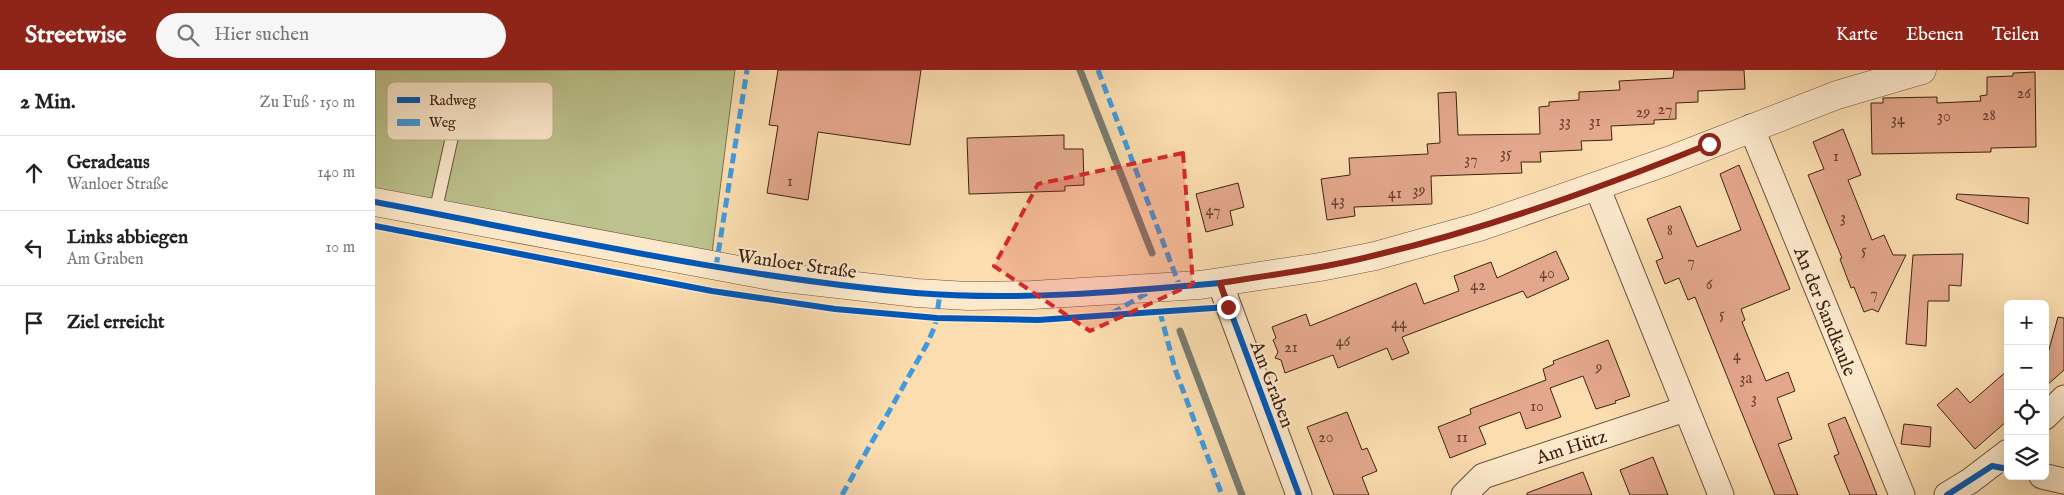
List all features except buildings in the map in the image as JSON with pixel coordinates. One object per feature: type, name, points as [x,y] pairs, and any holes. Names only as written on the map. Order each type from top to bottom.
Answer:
[{"type":"street","name":"Wanloer Straße","points":[[375,202],[776,277],[917,293],[968,296],[1040,295],[1220,283],[1375,256],[1479,227],[1597,187],[1846,92],[1922,70]]},
{"type":"street","name":"An der Sandkaule","points":[[1751,128],[1902,495]]},
{"type":"street","points":[[1597,187],[1721,495]]},
{"type":"street","name":"Am Graben","points":[[1220,283],[1299,495]]},
{"type":"street","points":[[2049,413],[2064,398]]},
{"type":"street","name":"Am Hütz","points":[[1464,495],[1483,476],[1685,409]]},
{"type":"street","points":[[1947,495],[2003,462]]},
{"type":"street","points":[[2049,478],[2064,481]]},
{"type":"lane","points":[[435,213],[451,140]]},
{"type":"highlighted area","points":[[1183,153],[1193,284],[1090,331],[994,266],[1038,184]]},
{"type":"green space","points":[[375,70],[735,70],[712,253],[375,189]]},
{"type":"waterway","points":[[1080,70],[1152,253]]},
{"type":"waterway","points":[[1180,331],[1242,495]]},
{"type":"marked path","points":[[716,267],[747,70]]},
{"type":"marked path","points":[[1098,70],[1180,287]]},
{"type":"marked path","points":[[1112,313],[1149,292]]},
{"type":"marked path","points":[[842,495],[927,344],[935,326],[940,294]]},
{"type":"marked path","points":[[1160,312],[1175,369],[1222,495]]},
{"type":"cycle path","points":[[375,202],[577,242],[712,266],[780,277],[916,293],[1030,296],[1220,283],[1299,495]]},
{"type":"cycle path","points":[[375,226],[712,291],[835,309],[937,318],[1038,320],[1228,307]]},
{"type":"cycle path","points":[[1947,495],[1992,466],[2004,468]]},
{"type":"route","points":[[1228,307],[1220,283],[1375,256],[1440,239],[1519,215],[1668,161],[1709,144]]}]
